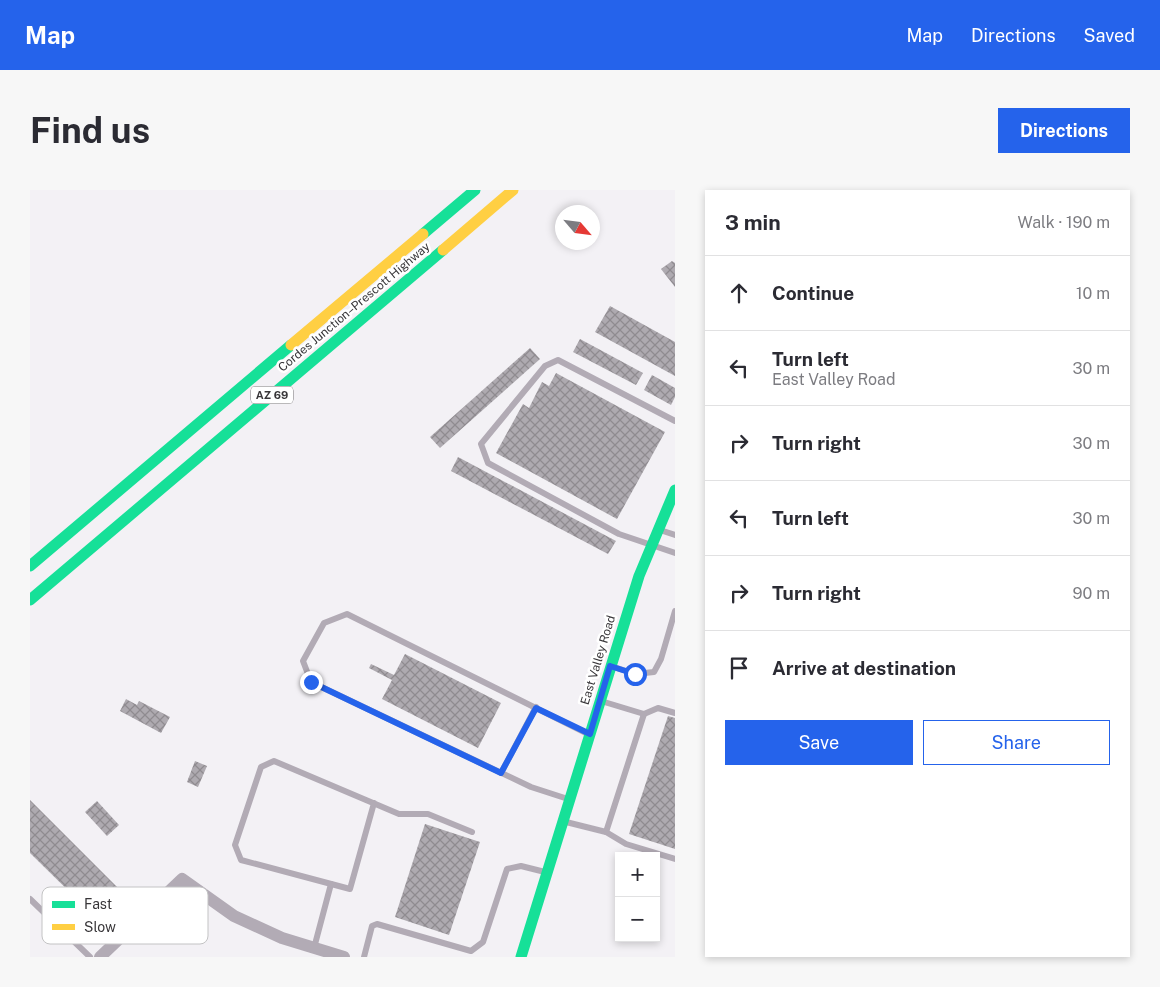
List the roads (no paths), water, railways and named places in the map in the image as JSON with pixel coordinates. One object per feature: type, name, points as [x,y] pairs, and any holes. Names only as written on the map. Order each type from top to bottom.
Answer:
[{"type":"main road","name":"Cordes Junction–Prescott Highway","points":[[30,566],[475,190]]},
{"type":"main road","name":"Cordes Junction–Prescott Highway","points":[[30,600],[514,190]]},
{"type":"main road","name":"East Valley Road","points":[[520,957],[639,576],[657,529],[675,490]]},
{"type":"street","points":[[174,887],[182,879],[193,887]]},
{"type":"street","points":[[208,898],[234,916],[282,938],[344,957]]},
{"type":"street","points":[[100,957],[114,944]]},
{"type":"lane","points":[[675,421],[558,360],[545,366],[482,444],[488,463],[619,534],[675,553]]},
{"type":"lane","points":[[657,529],[675,535]]},
{"type":"lane","points":[[610,666],[635,674],[654,672],[661,659],[675,611]]},
{"type":"lane","points":[[569,800],[531,787],[311,682],[303,662],[324,623],[347,614],[590,734]]},
{"type":"lane","points":[[600,700],[644,714],[658,708],[675,713]]},
{"type":"lane","points":[[501,773],[536,708]]},
{"type":"lane","points":[[606,832],[644,714]]},
{"type":"lane","points":[[374,804],[350,890],[241,860],[235,845],[261,767],[274,761],[399,814],[428,814],[472,832]]},
{"type":"lane","points":[[563,821],[606,832],[626,844],[675,859]]},
{"type":"lane","points":[[364,957],[372,926],[377,924],[471,951],[484,942],[506,869],[520,866],[547,873]]},
{"type":"lane","points":[[314,948],[331,884]]},
{"type":"lane","points":[[30,899],[42,911]]},
{"type":"lane","points":[[77,944],[90,957]]}]
